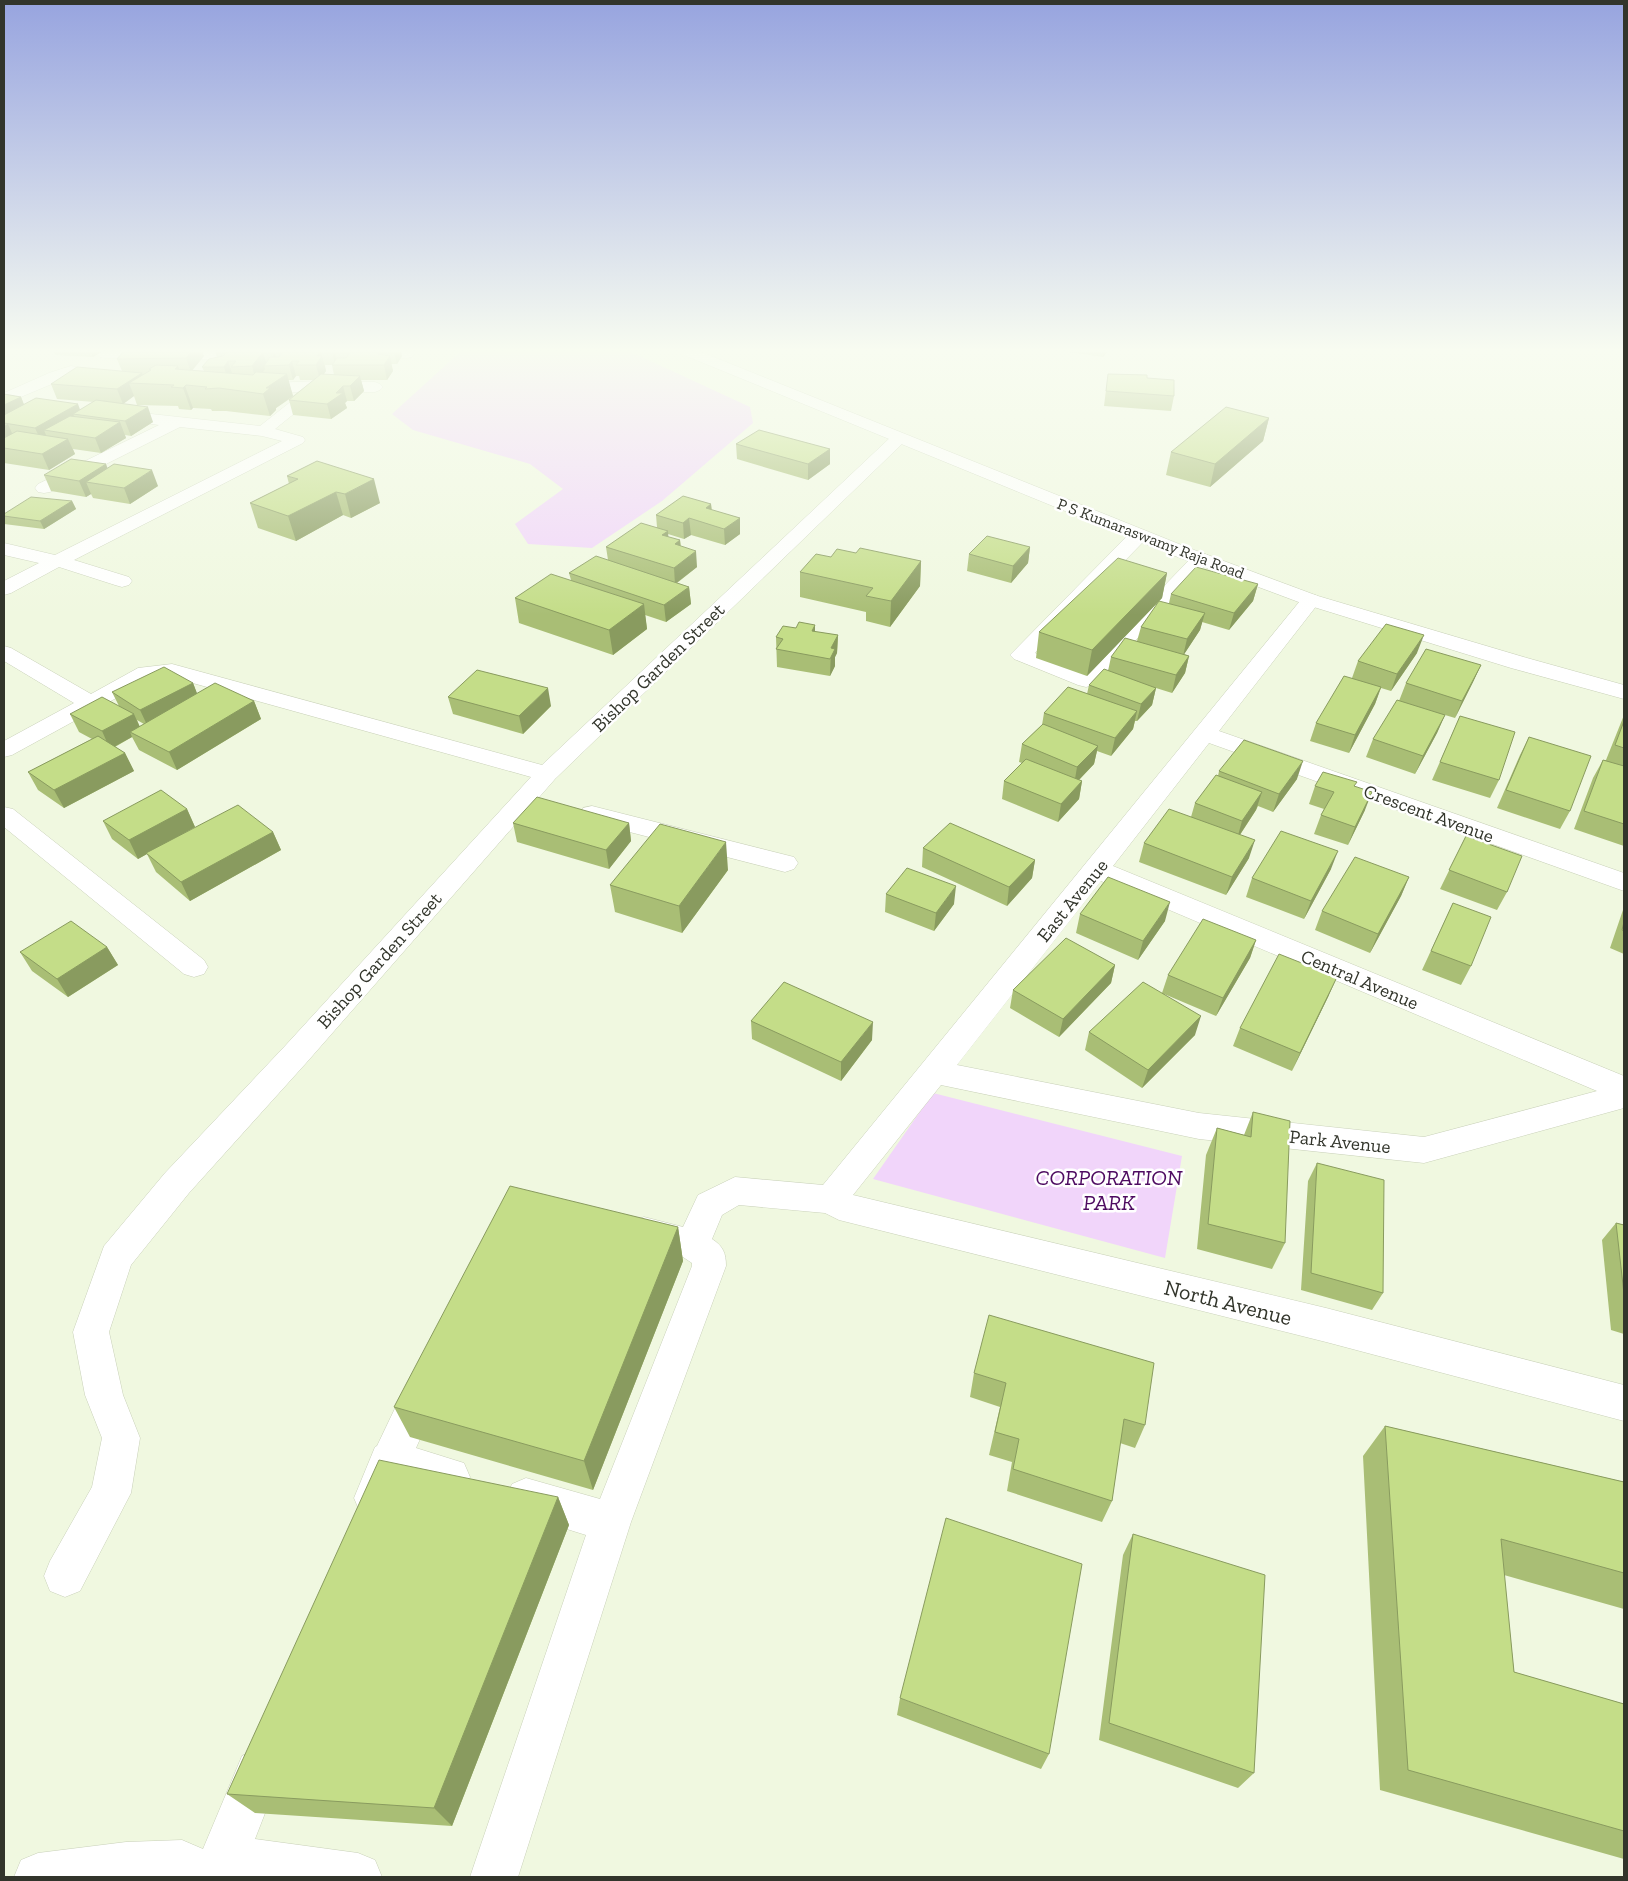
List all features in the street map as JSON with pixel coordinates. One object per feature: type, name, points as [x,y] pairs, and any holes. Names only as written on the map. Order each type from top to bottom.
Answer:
[{"type":"street","points":[[44,488],[142,440]]},
{"type":"street","points":[[4,589],[296,440]]},
{"type":"street","name":"Bishop Garden Street","points":[[66,1576],[112,1494],[122,1438],[104,1395],[91,1332],[116,1257],[177,1183],[296,1054],[525,797],[897,440]]},
{"type":"street","name":"P S Kumaraswamy Raja Road","points":[[903,440],[1139,535],[1311,600],[1519,663],[1624,692]]},
{"type":"street","points":[[1139,535],[1021,656],[1086,680],[1201,559]]},
{"type":"street","points":[[4,549],[87,569],[122,581]]},
{"type":"street","name":"East Avenue","points":[[834,1200],[836,1192],[1206,734],[1311,600]]},
{"type":"street","points":[[4,652],[90,703]]},
{"type":"street","points":[[4,750],[146,674],[172,670],[547,774]]},
{"type":"street","name":"Crescent Avenue","points":[[1206,734],[1624,882]]},
{"type":"street","points":[[525,797],[785,863]]},
{"type":"street","points":[[4,815],[194,967]]},
{"type":"street","name":"Central Avenue","points":[[1096,869],[1624,1090]]},
{"type":"street","name":"Park Avenue","points":[[934,1072],[1199,1126],[1424,1150],[1624,1096]]},
{"type":"street","name":"North Avenue","points":[[692,1244],[710,1206],[735,1190],[834,1200],[839,1206],[1326,1326],[1624,1403]]},
{"type":"street","points":[[494,1877],[611,1522],[709,1266],[709,1256],[692,1244],[608,1224]]},
{"type":"street","points":[[359,1533],[389,1460],[436,1364]]},
{"type":"street","points":[[389,1460],[611,1522]]},
{"type":"street","points":[[272,1741],[230,1840],[227,1849],[228,1855],[232,1860],[358,1877]]},
{"type":"street","points":[[38,1877],[126,1866],[182,1864],[207,1877]]},
{"type":"green space","points":[[447,440],[733,440],[662,501],[592,548],[528,544],[515,524],[563,489],[530,464]]},
{"type":"green space","name":"CORPORATION PARK","points":[[933,1093],[1182,1156],[1165,1258],[873,1179]]},
{"type":"building","points":[[4,440],[67,440],[42,454],[4,448]]},
{"type":"building","points":[[743,440],[796,440],[830,449],[808,464],[736,444]]},
{"type":"building","points":[[1186,440],[1243,440],[1215,464],[1171,452]]},
{"type":"building","points":[[71,459],[106,464],[79,481],[44,475]]},
{"type":"building","points":[[317,461],[374,479],[345,494],[336,492],[288,516],[250,503],[298,479],[287,476]]},
{"type":"building","points":[[114,464],[152,470],[124,488],[86,482]]},
{"type":"building","points":[[683,496],[711,504],[706,508],[740,518],[724,529],[689,518],[683,523],[656,515]]},
{"type":"building","points":[[31,497],[72,501],[40,521],[4,516],[4,514]]},
{"type":"building","points":[[641,523],[668,531],[662,535],[680,540],[675,544],[696,551],[674,568],[606,547]]},
{"type":"building","points":[[987,536],[1030,547],[1013,566],[969,554]]},
{"type":"building","points":[[860,548],[921,561],[891,601],[866,596],[873,588],[800,572],[816,554],[831,557],[837,549],[856,553]]},
{"type":"building","points":[[596,556],[689,587],[664,605],[569,573]]},
{"type":"building","points":[[1118,558],[1167,573],[1092,650],[1039,632]]},
{"type":"building","points":[[1196,567],[1258,584],[1234,613],[1171,594]]},
{"type":"building","points":[[551,574],[644,604],[609,630],[515,598]]},
{"type":"building","points":[[1159,601],[1205,613],[1187,639],[1141,627]]},
{"type":"building","points":[[799,622],[815,625],[812,631],[838,635],[831,648],[835,649],[830,659],[776,649],[783,639],[776,637],[783,626],[796,628]]},
{"type":"building","points":[[1386,624],[1424,635],[1397,674],[1358,661]]},
{"type":"building","points":[[1125,638],[1189,656],[1176,675],[1111,657]]},
{"type":"building","points":[[1426,649],[1481,665],[1462,701],[1406,683]]},
{"type":"building","points":[[164,667],[193,683],[140,710],[112,692]]},
{"type":"building","points":[[1104,669],[1156,688],[1141,704],[1089,685]]},
{"type":"building","points":[[477,670],[548,688],[519,716],[448,697]]},
{"type":"building","points":[[1344,676],[1381,687],[1355,735],[1316,723]]},
{"type":"building","points":[[215,683],[254,701],[169,752],[130,732]]},
{"type":"building","points":[[1068,687],[1137,711],[1115,738],[1044,713]]},
{"type":"building","points":[[102,697],[134,714],[102,731],[70,714]]},
{"type":"building","points":[[1397,700],[1445,715],[1423,756],[1373,739]]},
{"type":"building","points":[[1460,716],[1515,732],[1499,780],[1440,762]]},
{"type":"building","points":[[1624,721],[1624,748],[1615,745]]},
{"type":"building","points":[[1043,724],[1098,746],[1077,767],[1022,744]]},
{"type":"building","points":[[98,736],[125,753],[54,790],[28,772]]},
{"type":"building","points":[[1529,737],[1591,756],[1570,811],[1506,790]]},
{"type":"building","points":[[1244,740],[1303,761],[1279,794],[1219,771]]},
{"type":"building","points":[[1026,759],[1082,781],[1061,804],[1004,781]]},
{"type":"building","points":[[1603,760],[1624,766],[1624,824],[1584,811]]},
{"type":"building","points":[[1323,772],[1357,782],[1354,786],[1372,792],[1355,827],[1321,815],[1334,792],[1315,786]]},
{"type":"building","points":[[1216,775],[1262,792],[1242,821],[1195,803]]},
{"type":"building","points":[[161,790],[187,809],[129,840],[103,821]]},
{"type":"building","points":[[537,797],[629,823],[606,850],[513,823]]},
{"type":"building","points":[[238,805],[273,832],[181,882],[146,853]]},
{"type":"building","points":[[1169,809],[1255,840],[1232,877],[1144,843]]},
{"type":"building","points":[[950,823],[1035,860],[1009,887],[923,848]]},
{"type":"building","points":[[660,824],[726,842],[679,906],[610,885]]},
{"type":"building","points":[[1281,831],[1338,851],[1311,901],[1252,878]]},
{"type":"building","points":[[1466,836],[1522,856],[1507,892],[1449,870]]},
{"type":"building","points":[[1355,857],[1409,877],[1378,934],[1322,911]]},
{"type":"building","points":[[907,868],[956,886],[936,913],[886,894]]},
{"type":"building","points":[[1108,877],[1170,902],[1143,941],[1080,914]]},
{"type":"building","points":[[1453,903],[1491,917],[1471,966],[1431,951]]},
{"type":"building","points":[[1203,919],[1256,940],[1223,998],[1168,975]]},
{"type":"building","points":[[71,921],[107,947],[57,979],[20,952]]},
{"type":"building","points":[[1066,938],[1115,965],[1063,1019],[1013,990]]},
{"type":"building","points":[[1279,954],[1337,977],[1300,1053],[1240,1028]]},
{"type":"building","points":[[784,982],[873,1022],[841,1062],[751,1021]]},
{"type":"building","points":[[1143,982],[1201,1016],[1148,1070],[1089,1032]]},
{"type":"building","points":[[1253,1112],[1290,1121],[1285,1243],[1208,1224],[1217,1128],[1251,1137]]},
{"type":"building","points":[[1317,1163],[1384,1180],[1383,1293],[1311,1273]]},
{"type":"building","points":[[510,1186],[678,1227],[584,1461],[394,1407]]},
{"type":"building","points":[[1616,1223],[1624,1225],[1624,1294]]},
{"type":"building","points":[[989,1315],[1154,1363],[1145,1425],[1124,1419],[1112,1501],[1013,1469],[1019,1439],[995,1432],[1006,1383],[974,1373]]},
{"type":"building","points":[[1385,1426],[1624,1482],[1624,1573],[1501,1539],[1514,1672],[1624,1704],[1624,1831],[1408,1770]]},
{"type":"building","points":[[379,1460],[558,1497],[434,1808],[227,1794]]},
{"type":"building","points":[[946,1518],[1082,1564],[1049,1754],[900,1698]]},
{"type":"building","points":[[1133,1534],[1265,1575],[1254,1773],[1109,1723]]}]
